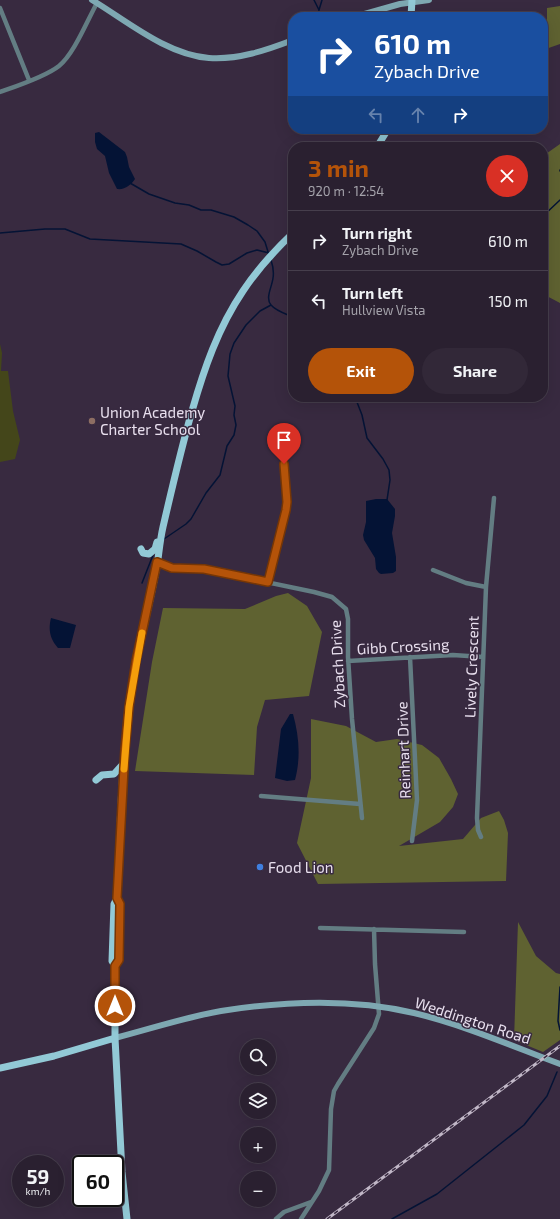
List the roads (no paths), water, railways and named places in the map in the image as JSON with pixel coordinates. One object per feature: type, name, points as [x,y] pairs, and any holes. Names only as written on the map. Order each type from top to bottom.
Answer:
[{"type":"main road","points":[[370,12],[412,1],[429,0]]},
{"type":"main road","points":[[411,12],[412,1]]},
{"type":"main road","points":[[94,2],[141,32],[188,54],[208,58],[224,58],[250,54],[288,42]]},
{"type":"main road","points":[[127,1219],[122,1172],[115,1038],[115,966],[112,961],[114,904],[117,898],[124,763],[129,707],[136,661],[163,529],[186,434],[208,360],[222,327],[235,303],[251,279],[288,238]]},
{"type":"main road","points":[[141,549],[143,553],[149,554],[155,549],[178,453],[186,434]]},
{"type":"main road","points":[[96,780],[102,775],[114,774],[124,763]]},
{"type":"main road","name":"Weddington Road","points":[[0,1068],[54,1056],[115,1038],[220,1011],[277,1004],[342,1003],[378,1006],[438,1019],[560,1064]]},
{"type":"street","points":[[0,92],[50,72],[60,66],[68,56],[94,2]]},
{"type":"street","points":[[0,8],[29,80]]},
{"type":"street","points":[[268,582],[287,502],[284,452]]},
{"type":"street","name":"Lively Crescent","points":[[481,837],[478,830],[477,818],[483,657],[486,587],[494,498]]},
{"type":"street","name":"Zybach Drive","points":[[157,562],[172,568],[204,569],[332,597],[346,609],[348,619],[348,660],[352,719],[362,818]]},
{"type":"street","points":[[433,570],[474,586],[486,587]]},
{"type":"street","name":"Gibb Crossing","points":[[348,660],[453,655],[483,657]]},
{"type":"street","name":"Reinhart Drive","points":[[410,657],[417,800],[412,841]]},
{"type":"street","points":[[262,796],[360,804]]},
{"type":"street","points":[[320,928],[464,932]]},
{"type":"street","points":[[301,1219],[319,1191],[329,1170],[331,1109],[334,1091],[374,1028],[379,1014],[374,929]]},
{"type":"street","points":[[276,1219],[284,1212],[311,1202]]},
{"type":"water","points":[[99,132],[125,152],[129,167],[135,179],[125,188],[117,189],[109,173],[105,156],[97,149],[95,133]]},
{"type":"water","points":[[387,499],[395,509],[392,533],[396,557],[396,571],[393,573],[379,573],[376,569],[375,558],[364,540],[363,535],[366,522],[366,501]]},
{"type":"water","points":[[51,618],[76,625],[70,648],[58,648],[51,638]]},
{"type":"water","points":[[290,714],[293,714],[295,722],[299,755],[295,780],[287,781],[275,778],[281,729]]},
{"type":"waterway","points":[[314,0],[319,12]]},
{"type":"waterway","points":[[319,10],[322,0]]},
{"type":"waterway","points":[[130,183],[149,194],[175,203],[189,205],[201,210],[211,210],[234,217],[257,231],[265,242],[269,255]]},
{"type":"waterway","points":[[548,211],[560,200]]},
{"type":"waterway","points":[[0,233],[45,229],[65,229],[90,239],[181,244],[222,265],[229,264],[247,253],[257,250],[269,253]]},
{"type":"waterway","points":[[271,260],[273,274],[269,302],[276,309],[288,315]]},
{"type":"waterway","points":[[164,539],[191,519],[206,493],[220,475],[227,446],[234,435],[236,425],[234,415],[235,406],[228,376],[230,354],[234,343],[246,325],[260,311],[271,305]]},
{"type":"waterway","points":[[357,402],[362,415],[367,438],[383,459],[389,470],[390,480],[387,500]]},
{"type":"waterway","points":[[142,583],[153,555]]},
{"type":"waterway","points":[[560,987],[558,1021],[560,1030]]},
{"type":"waterway","points":[[392,1219],[437,1194],[524,1125],[547,1096],[557,1072]]},
{"type":"railway","points":[[327,1219],[560,1046]]},
{"type":"place","name":"Union Academy Charter School","points":[[92,421]]},
{"type":"place","name":"Food Lion","points":[[260,867]]}]
